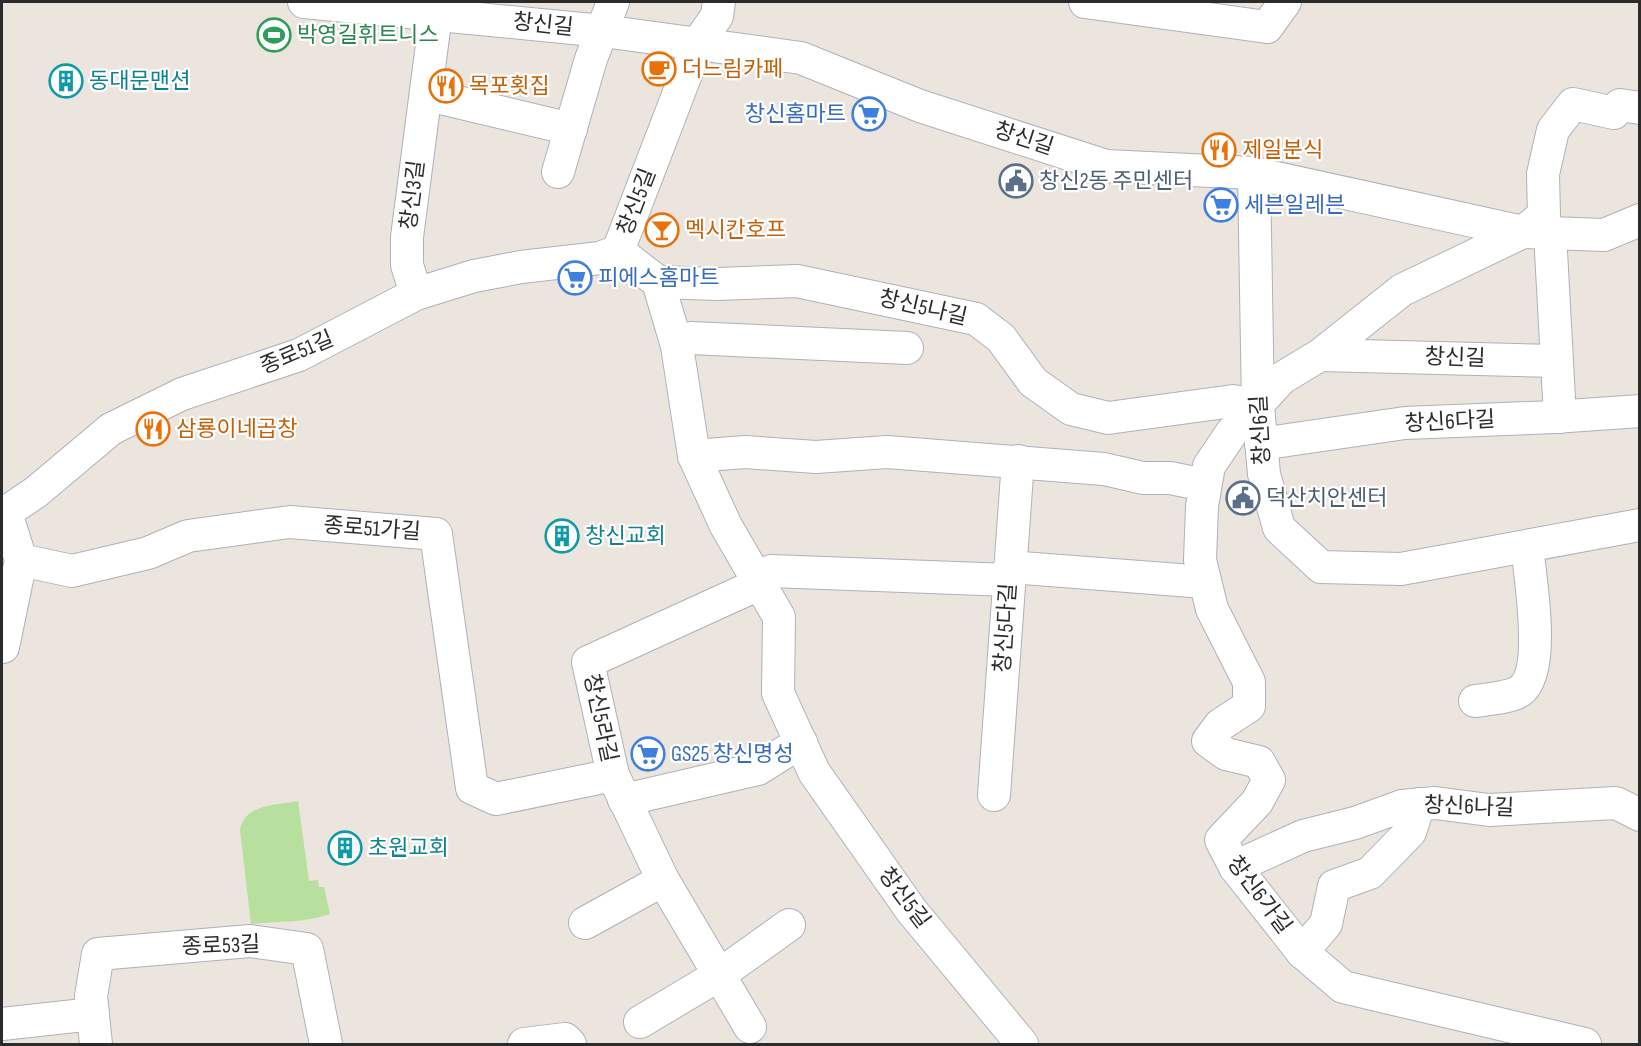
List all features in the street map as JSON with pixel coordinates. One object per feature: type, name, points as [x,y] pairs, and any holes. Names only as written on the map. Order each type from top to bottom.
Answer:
[{"type":"street","name":"창신길","points":[[304,2],[603,31],[801,58],[920,106],[1106,166],[1254,173],[1536,232],[1604,235],[1640,220]]},
{"type":"street","name":"창신길","points":[[558,172],[591,59],[613,2]]},
{"type":"street","name":"창신5길","points":[[719,2],[717,16],[698,43],[618,250],[658,282],[677,346],[694,456],[726,526],[779,618],[778,693],[814,772],[910,910],[1022,1044]]},
{"type":"street","points":[[1085,2],[1267,27],[1285,2]]},
{"type":"street","name":"창신3길","points":[[416,294],[407,265],[407,237],[415,168],[428,95],[436,14]]},
{"type":"street","points":[[428,95],[570,129]]},
{"type":"street","name":"창신길","points":[[1258,406],[1282,378],[1320,355],[1402,290],[1536,232],[1544,215],[1543,174],[1553,130],[1573,104],[1614,113],[1620,105],[1640,108]]},
{"type":"street","name":"창신6길","points":[[1254,173],[1258,406],[1264,474],[1279,528],[1322,567],[1401,569],[1640,525]]},
{"type":"street","points":[[1536,232],[1555,361],[1560,417]]},
{"type":"street","name":"종로51길","points":[[4,514],[36,492],[111,429],[182,394],[299,356],[416,294],[474,276],[521,267],[600,258],[618,250]]},
{"type":"street","name":"창신5나길","points":[[658,282],[754,284],[797,280],[976,319],[1001,338],[1033,382],[1071,409],[1108,418],[1233,401],[1258,406]]},
{"type":"street","points":[[677,346],[691,338],[907,348]]},
{"type":"street","name":"창신길","points":[[1320,355],[1555,361]]},
{"type":"street","name":"창신6가길","points":[[1258,406],[1232,432],[1209,466],[1205,485],[1200,560],[1212,609],[1249,682],[1249,706],[1220,725],[1208,741],[1226,754],[1259,762],[1269,780],[1257,802],[1221,840],[1235,867],[1302,952],[1343,987],[1503,1034],[1585,1044]]},
{"type":"street","name":"창신6다길","points":[[1261,444],[1405,423],[1560,417],[1640,411]]},
{"type":"street","points":[[694,456],[745,452],[816,457],[887,452],[1104,469],[1143,478],[1170,478],[1205,485]]},
{"type":"street","name":"창신5다길","points":[[994,795],[1018,461]]},
{"type":"street","points":[[3,647],[21,560],[4,514]]},
{"type":"street","name":"종로51가길","points":[[21,560],[72,571],[148,554],[188,536],[290,522],[436,534],[472,788],[495,799],[619,788]]},
{"type":"street","points":[[1475,701],[1518,692],[1528,682],[1536,648],[1527,547]]},
{"type":"street","points":[[759,584],[771,571],[1010,573],[1205,582]]},
{"type":"street","name":"창신5라길","points":[[750,1027],[663,880],[619,788],[588,662],[759,584]]},
{"type":"street","points":[[619,788],[758,769],[801,742]]},
{"type":"street","name":"창신6나길","points":[[1235,867],[1303,836],[1355,824],[1402,806],[1435,803],[1489,810],[1616,803],[1640,815]]},
{"type":"street","points":[[1302,952],[1326,924],[1334,886],[1370,873],[1410,832],[1419,804]]},
{"type":"street","points":[[585,923],[663,880]]},
{"type":"street","points":[[640,1022],[719,975],[789,925]]},
{"type":"street","name":"종로53길","points":[[2,1024],[94,1029],[91,996],[98,954],[250,941],[307,949],[326,1044]]},
{"type":"street","points":[[524,1044],[565,1039],[570,1044]]},
{"type":"green space","points":[[298,801],[309,881],[318,880],[319,887],[324,887],[330,914],[301,920],[251,924],[240,830],[243,821],[255,810],[263,807]]},
{"type":"place","name":"박영길휘트니스","points":[[274,35]]},
{"type":"place","name":"더느림카페","points":[[659,69]]},
{"type":"place","name":"동대문맨션","points":[[66,81]]},
{"type":"place","name":"목포횟집","points":[[446,86]]},
{"type":"place","name":"창신홈마트","points":[[869,114]]},
{"type":"place","name":"제일분식","points":[[1219,150]]},
{"type":"place","name":"창신2동 주민센터","points":[[1016,181]]},
{"type":"place","name":"세븐일레븐","points":[[1221,205]]},
{"type":"place","name":"멕시칸호프","points":[[662,230]]},
{"type":"place","name":"피에스홈마트","points":[[575,278]]},
{"type":"place","name":"삼룡이네곱창","points":[[153,429]]},
{"type":"place","name":"덕산치안센터","points":[[1243,498]]},
{"type":"place","name":"창신교회","points":[[562,536]]},
{"type":"place","name":"GS25 창신명성","points":[[648,754]]},
{"type":"place","name":"초원교회","points":[[345,848]]}]
